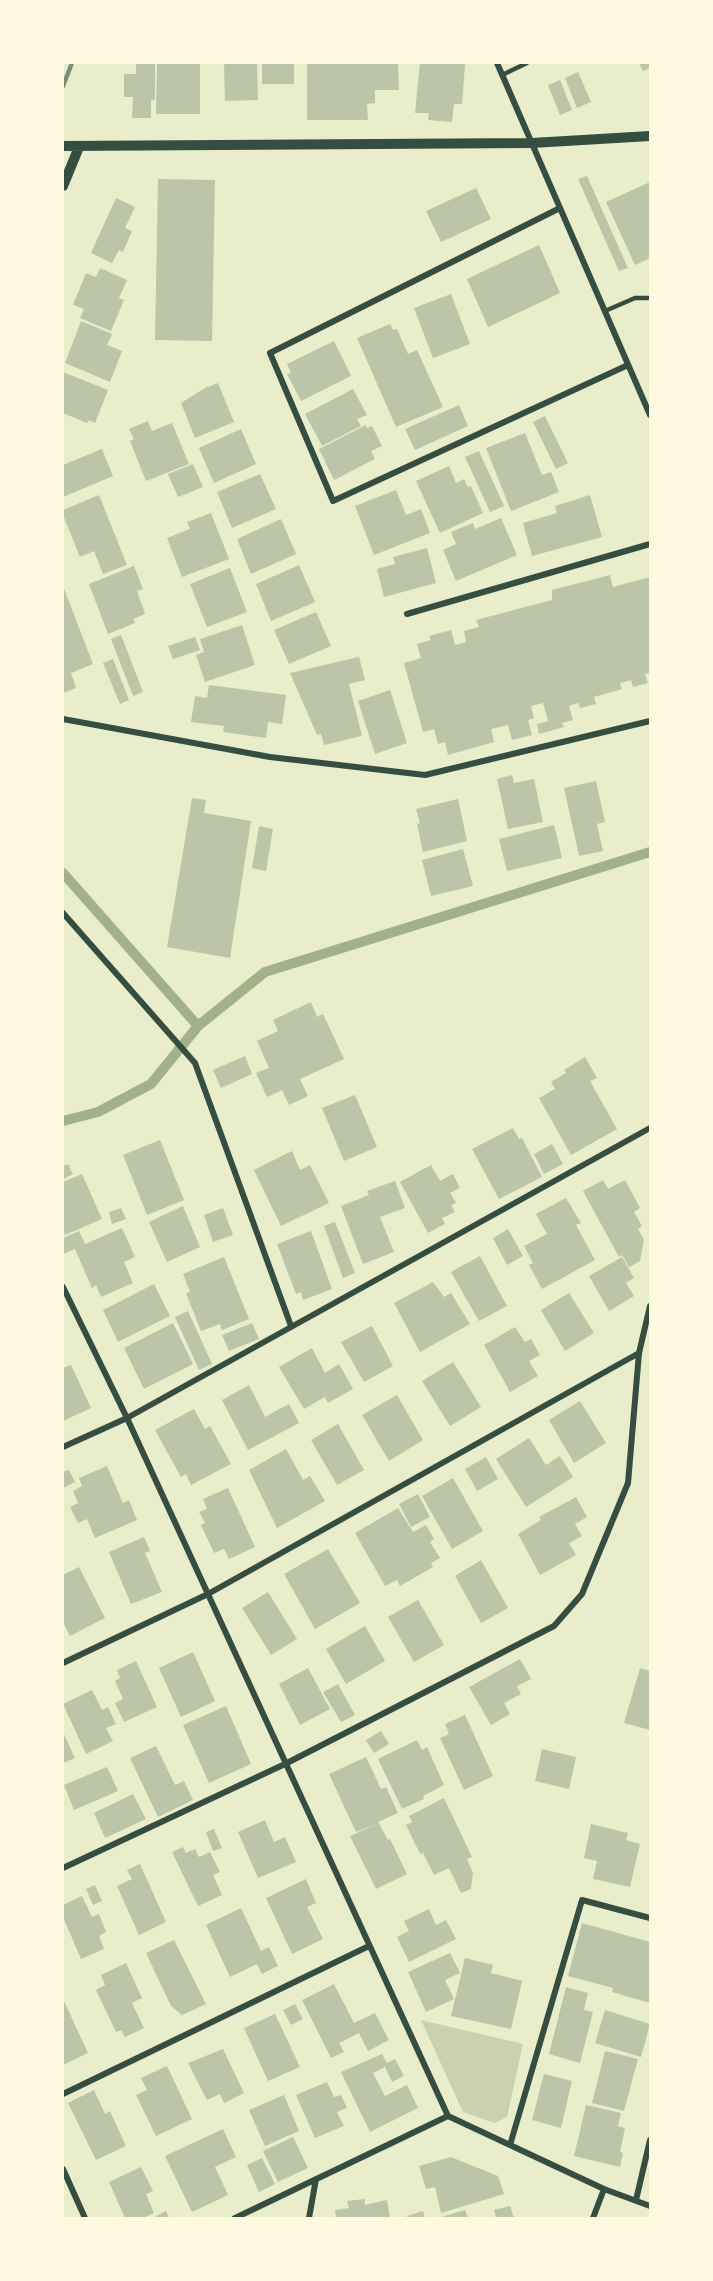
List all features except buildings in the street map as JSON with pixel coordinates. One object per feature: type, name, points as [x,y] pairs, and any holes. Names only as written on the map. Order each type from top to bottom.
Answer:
[{"type":"street","points":[[497,63],[650,415]]},
{"type":"street","points":[[63,146],[532,143],[650,136]]},
{"type":"street","points":[[63,186],[79,147]]},
{"type":"street","points":[[560,208],[270,353],[333,501],[628,365]]},
{"type":"street","points":[[407,614],[650,544]]},
{"type":"street","points":[[63,719],[270,757],[425,775],[650,721]]},
{"type":"street","points":[[63,913],[195,1063],[291,1326]]},
{"type":"street","points":[[63,1447],[127,1418],[650,1128]]},
{"type":"street","points":[[63,1287],[127,1418],[448,2116],[603,2189],[650,2206]]},
{"type":"street","points":[[63,1868],[285,1764],[554,1626],[582,1594],[628,1483],[639,1353],[650,1306]]},
{"type":"street","points":[[63,1663],[208,1594],[639,1353]]},
{"type":"street","points":[[510,2145],[582,1900],[650,1918]]},
{"type":"street","points":[[63,2094],[369,1946]]},
{"type":"street","points":[[235,2218],[448,2116]]},
{"type":"street","points":[[636,2200],[650,2140]]},
{"type":"street","points":[[63,2169],[85,2218]]},
{"type":"street","points":[[309,2218],[316,2179]]},
{"type":"street","points":[[593,2218],[603,2189]]},
{"type":"lane","points":[[502,75],[527,63]]},
{"type":"lane","points":[[605,311],[635,298],[650,297]]},
{"type":"green space","points":[[421,2020],[523,2044],[507,2117],[495,2123],[463,2112]]},
{"type":"waterway","points":[[63,1121],[98,1112],[151,1084],[198,1026],[265,972],[650,852]]},
{"type":"waterway","points":[[63,873],[198,1026]]},
{"type":"railway","points":[[63,86],[72,63]]}]
